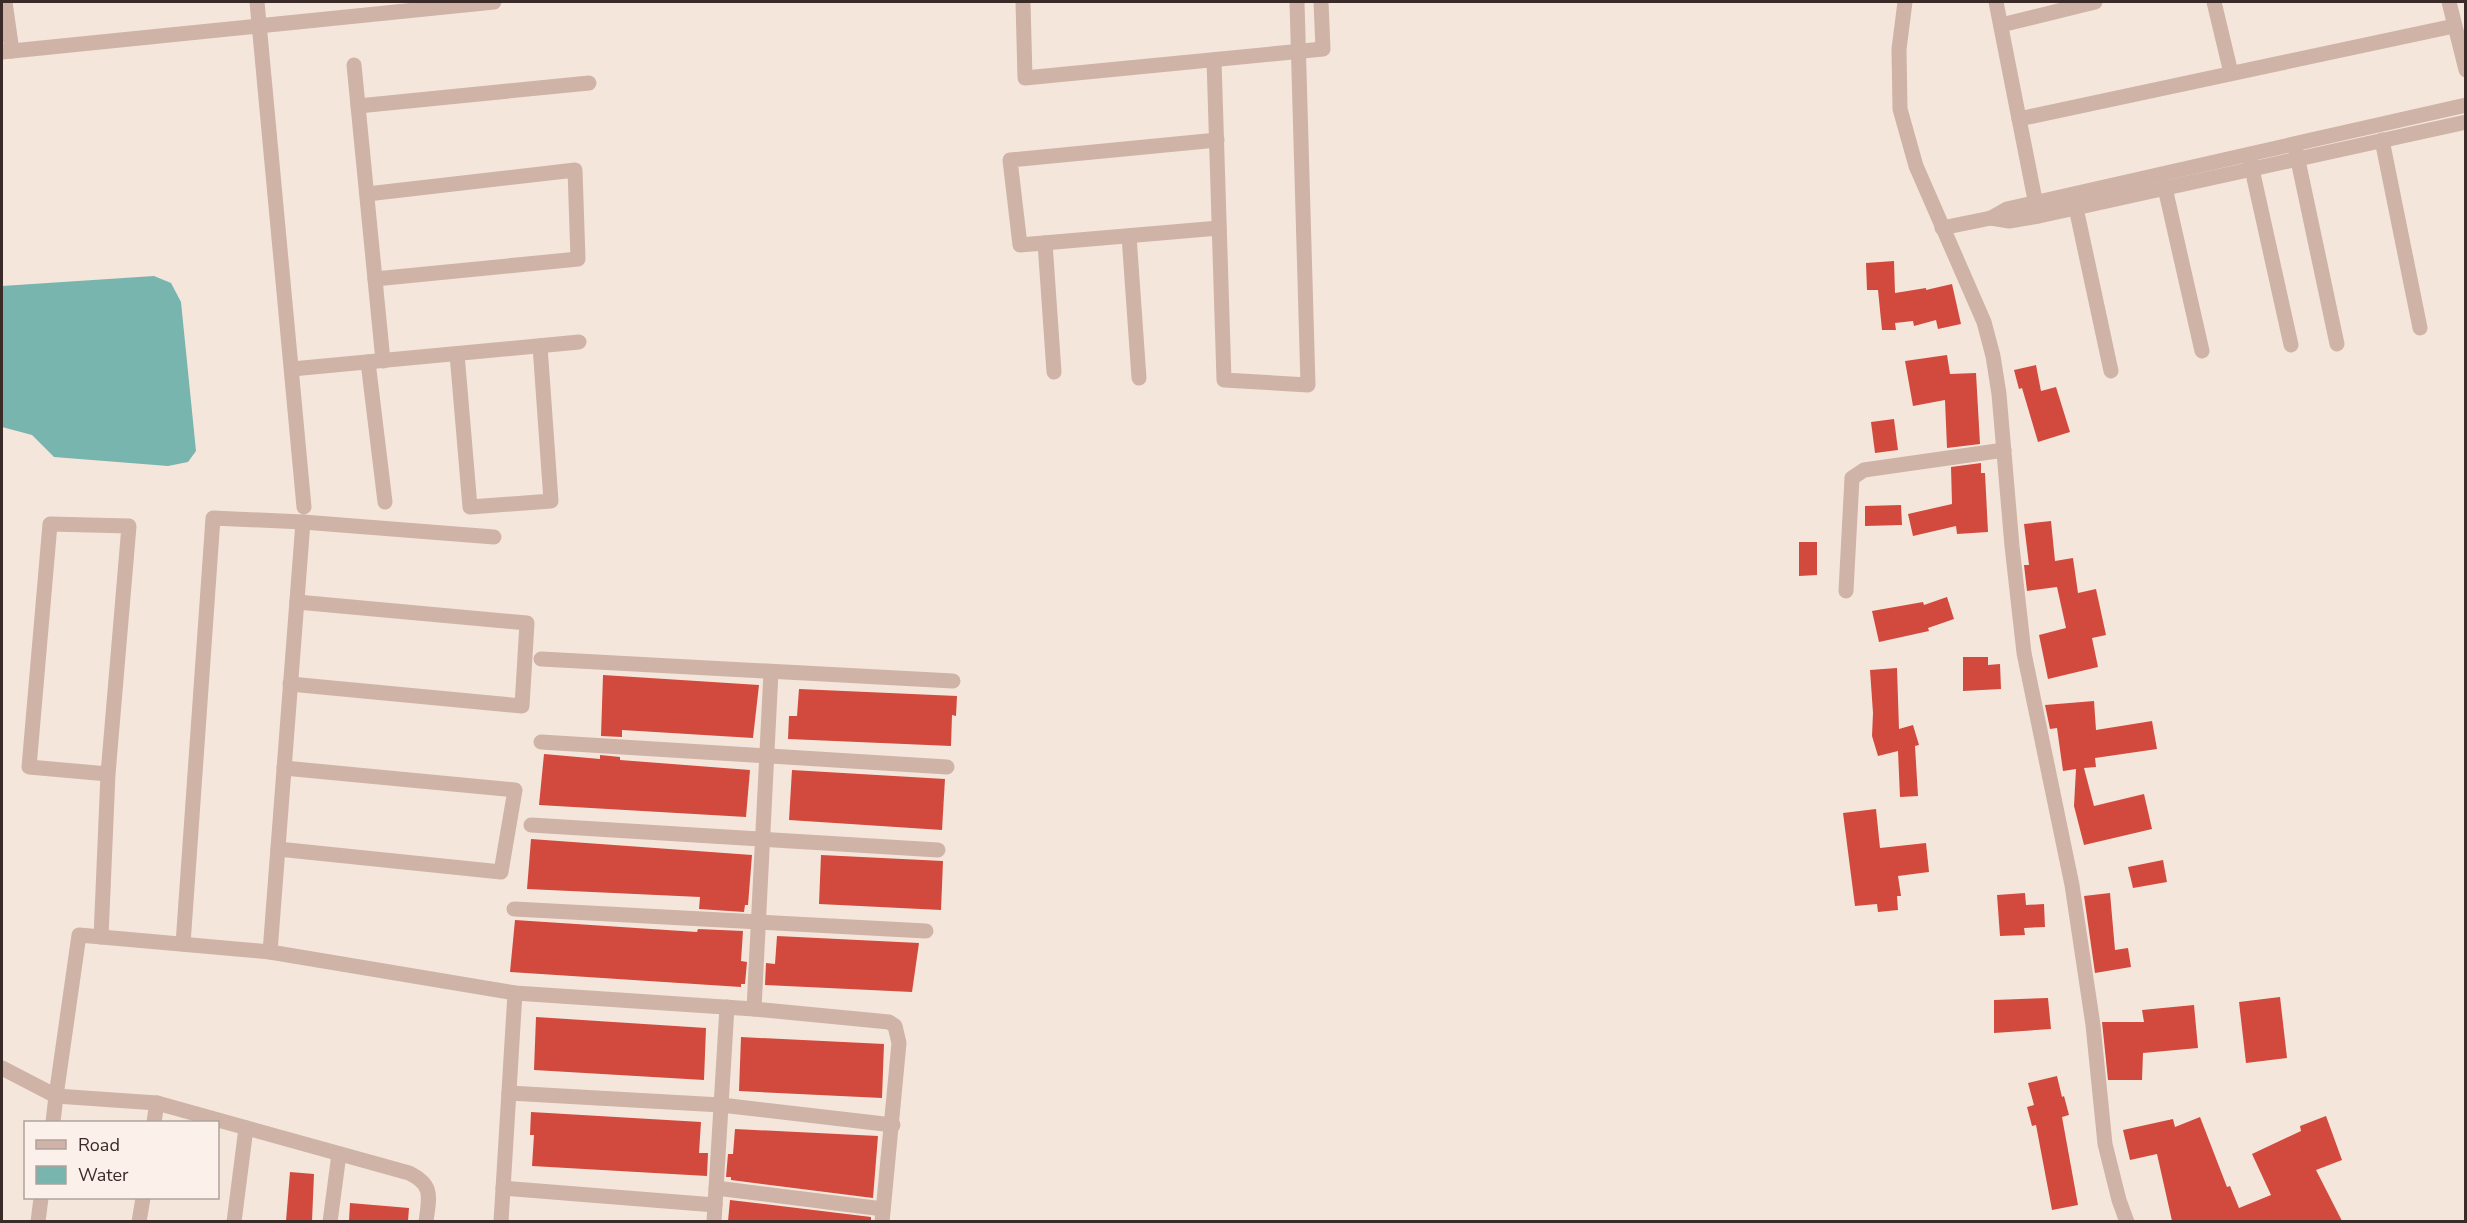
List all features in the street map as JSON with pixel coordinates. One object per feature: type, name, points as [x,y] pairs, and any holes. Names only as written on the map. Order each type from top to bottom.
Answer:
[{"type":"street","points":[[5,2],[7,52],[494,2]]},
{"type":"street","points":[[257,2],[304,514],[270,952]]},
{"type":"street","points":[[1023,2],[1025,78],[1323,49],[1321,2]]},
{"type":"street","points":[[1214,60],[1224,380],[1308,385],[1297,2]]},
{"type":"street","points":[[1905,2],[1899,49],[1900,109],[1916,166],[1987,333],[1999,394],[2024,653],[2072,885],[2093,1025],[2105,1144],[2119,1200],[2127,1221]]},
{"type":"street","points":[[1996,2],[2037,209]]},
{"type":"street","points":[[2001,25],[2095,2]]},
{"type":"street","points":[[2214,2],[2230,73]]},
{"type":"street","points":[[2449,2],[2466,70]]},
{"type":"street","points":[[2019,119],[2454,26]]},
{"type":"street","points":[[354,65],[375,279],[376,362],[386,502]]},
{"type":"street","points":[[358,106],[589,83]]},
{"type":"street","points":[[1942,228],[1991,218],[2009,221],[2037,209],[2296,151],[2466,105]]},
{"type":"street","points":[[2296,151],[2382,140],[2466,122]]},
{"type":"street","points":[[1217,140],[1010,160],[1020,244],[1219,228]]},
{"type":"street","points":[[2382,140],[2420,328]]},
{"type":"street","points":[[2296,151],[2337,344]]},
{"type":"street","points":[[2037,209],[2076,208],[2165,188],[2250,162]]},
{"type":"street","points":[[2250,162],[2291,345]]},
{"type":"street","points":[[367,194],[575,170],[578,259],[375,279]]},
{"type":"street","points":[[2165,188],[2202,351]]},
{"type":"street","points":[[2076,208],[2111,371]]},
{"type":"street","points":[[1129,236],[1139,378]]},
{"type":"street","points":[[1045,243],[1054,372]]},
{"type":"street","points":[[291,369],[579,342]]},
{"type":"street","points":[[457,354],[470,507],[551,501],[540,346]]},
{"type":"street","points":[[1846,591],[1852,478],[1864,470],[2004,450]]},
{"type":"street","points":[[183,944],[213,518],[304,514],[494,537]]},
{"type":"street","points":[[101,937],[108,774],[129,526],[50,525],[28,767],[108,774]]},
{"type":"street","points":[[290,684],[522,706],[527,623],[297,602]]},
{"type":"street","points":[[541,659],[953,681]]},
{"type":"street","points":[[754,1009],[771,672]]},
{"type":"street","points":[[541,742],[946,767]]},
{"type":"street","points":[[278,849],[501,872],[515,790],[284,768]]},
{"type":"street","points":[[531,825],[938,850]]},
{"type":"street","points":[[514,909],[926,931]]},
{"type":"street","points":[[52,1121],[79,935],[270,952],[515,993],[754,1009],[889,1022],[896,1026],[899,1043],[893,1125],[882,1215],[716,1188]]},
{"type":"street","points":[[501,1221],[515,993]]},
{"type":"street","points":[[714,1221],[727,1007]]},
{"type":"street","points":[[2,1068],[56,1096],[157,1103],[409,1173],[420,1178],[429,1191],[426,1221]]},
{"type":"street","points":[[509,1093],[721,1105],[893,1125]]},
{"type":"street","points":[[154,1121],[157,1103]]},
{"type":"street","points":[[234,1221],[246,1128]]},
{"type":"street","points":[[330,1221],[339,1154]]},
{"type":"street","points":[[503,1188],[715,1205]]},
{"type":"street","points":[[38,1221],[42,1199]]},
{"type":"street","points":[[140,1221],[143,1199]]},
{"type":"water","points":[[154,276],[171,283],[181,302],[196,451],[188,462],[168,466],[54,457],[32,435],[2,427],[2,286]]},
{"type":"building","points":[[1894,261],[1895,293],[1926,288],[1926,290],[1952,284],[1961,324],[1938,329],[1936,320],[1914,326],[1913,321],[1895,323],[1896,330],[1882,330],[1878,290],[1867,290],[1866,263]]},
{"type":"building","points":[[1947,355],[1950,374],[1976,373],[1980,444],[1947,448],[1945,400],[1913,406],[1905,361]]},
{"type":"building","points":[[2036,365],[2041,391],[2056,387],[2070,432],[2038,442],[2022,388],[2019,389],[2014,370]]},
{"type":"building","points":[[1894,419],[1898,450],[1875,453],[1871,422]]},
{"type":"building","points":[[1981,463],[1981,473],[1985,473],[1988,532],[1957,534],[1956,526],[1913,536],[1908,514],[1952,504],[1951,467]]},
{"type":"building","points":[[1901,505],[1902,525],[1865,526],[1865,506]]},
{"type":"building","points":[[2051,521],[2055,561],[2073,558],[2078,593],[2096,589],[2106,635],[2092,638],[2098,667],[2048,679],[2039,635],[2066,628],[2057,587],[2027,591],[2024,565],[2029,565],[2024,524]]},
{"type":"building","points":[[1799,542],[1817,542],[1817,575],[1799,576]]},
{"type":"building","points":[[1947,597],[1954,619],[1928,628],[1929,631],[1879,642],[1872,611],[1923,602],[1924,605]]},
{"type":"building","points":[[1963,657],[1988,657],[1988,665],[2000,664],[2001,689],[1963,691]]},
{"type":"building","points":[[1897,668],[1899,729],[1913,725],[1919,745],[1915,746],[1918,796],[1900,797],[1898,751],[1878,756],[1872,736],[1870,670]]},
{"type":"building","points":[[603,675],[759,685],[753,738],[622,730],[622,737],[601,736]]},
{"type":"building","points":[[799,689],[957,696],[956,716],[952,715],[951,746],[788,739],[789,716],[797,716]]},
{"type":"building","points":[[2094,701],[2096,730],[2152,721],[2157,749],[2095,758],[2096,767],[2084,768],[2094,806],[2144,794],[2152,829],[2084,845],[2074,806],[2076,769],[2063,771],[2057,728],[2050,729],[2045,705]]},
{"type":"building","points":[[544,754],[600,759],[600,755],[620,757],[620,760],[750,770],[746,817],[539,805]]},
{"type":"building","points":[[792,770],[945,779],[942,830],[789,820]]},
{"type":"building","points":[[1876,809],[1880,848],[1926,843],[1929,872],[1898,876],[1901,896],[1897,896],[1898,910],[1878,912],[1877,904],[1855,906],[1843,813]]},
{"type":"building","points":[[531,839],[752,855],[748,905],[745,905],[744,912],[699,909],[700,897],[527,889]]},
{"type":"building","points":[[821,855],[943,861],[941,910],[819,904]]},
{"type":"building","points":[[2163,860],[2167,882],[2133,888],[2128,867]]},
{"type":"building","points":[[2025,893],[2026,905],[2044,904],[2045,927],[2024,928],[2025,935],[2000,936],[1997,895]]},
{"type":"building","points":[[2110,893],[2115,950],[2128,948],[2131,967],[2095,973],[2084,896]]},
{"type":"building","points":[[515,920],[697,932],[698,929],[743,931],[741,961],[747,962],[745,984],[741,984],[741,987],[510,972]]},
{"type":"building","points":[[777,936],[919,943],[912,992],[765,985],[766,963],[775,964]]},
{"type":"building","points":[[2280,997],[2287,1058],[2246,1063],[2239,1002]]},
{"type":"building","points":[[2048,998],[2051,1029],[1994,1033],[1994,1000]]},
{"type":"building","points":[[2194,1005],[2198,1048],[2143,1053],[2142,1080],[2108,1080],[2102,1022],[2144,1022],[2142,1010]]},
{"type":"building","points":[[536,1017],[706,1028],[704,1080],[534,1070]]},
{"type":"building","points":[[741,1037],[884,1044],[882,1098],[739,1091]]},
{"type":"building","points":[[2057,1076],[2069,1115],[2062,1117],[2078,1205],[2052,1210],[2036,1125],[2032,1126],[2027,1107],[2034,1105],[2028,1083]]},
{"type":"building","points":[[531,1112],[701,1122],[699,1153],[708,1153],[707,1176],[532,1166],[534,1135],[530,1135]]},
{"type":"building","points":[[2326,1116],[2342,1160],[2316,1170],[2342,1221],[2172,1221],[2157,1154],[2130,1160],[2123,1130],[2173,1119],[2175,1127],[2200,1117],[2227,1187],[2230,1186],[2239,1208],[2271,1195],[2252,1154],[2301,1131],[2300,1126]]},
{"type":"building","points":[[735,1129],[878,1136],[873,1198],[731,1180],[731,1177],[726,1177],[728,1154],[733,1154]]},
{"type":"building","points":[[290,1172],[314,1174],[312,1221],[286,1221]]},
{"type":"building","points":[[730,1200],[871,1217],[871,1221],[728,1221]]},
{"type":"building","points":[[350,1203],[409,1208],[408,1221],[349,1221]]}]
